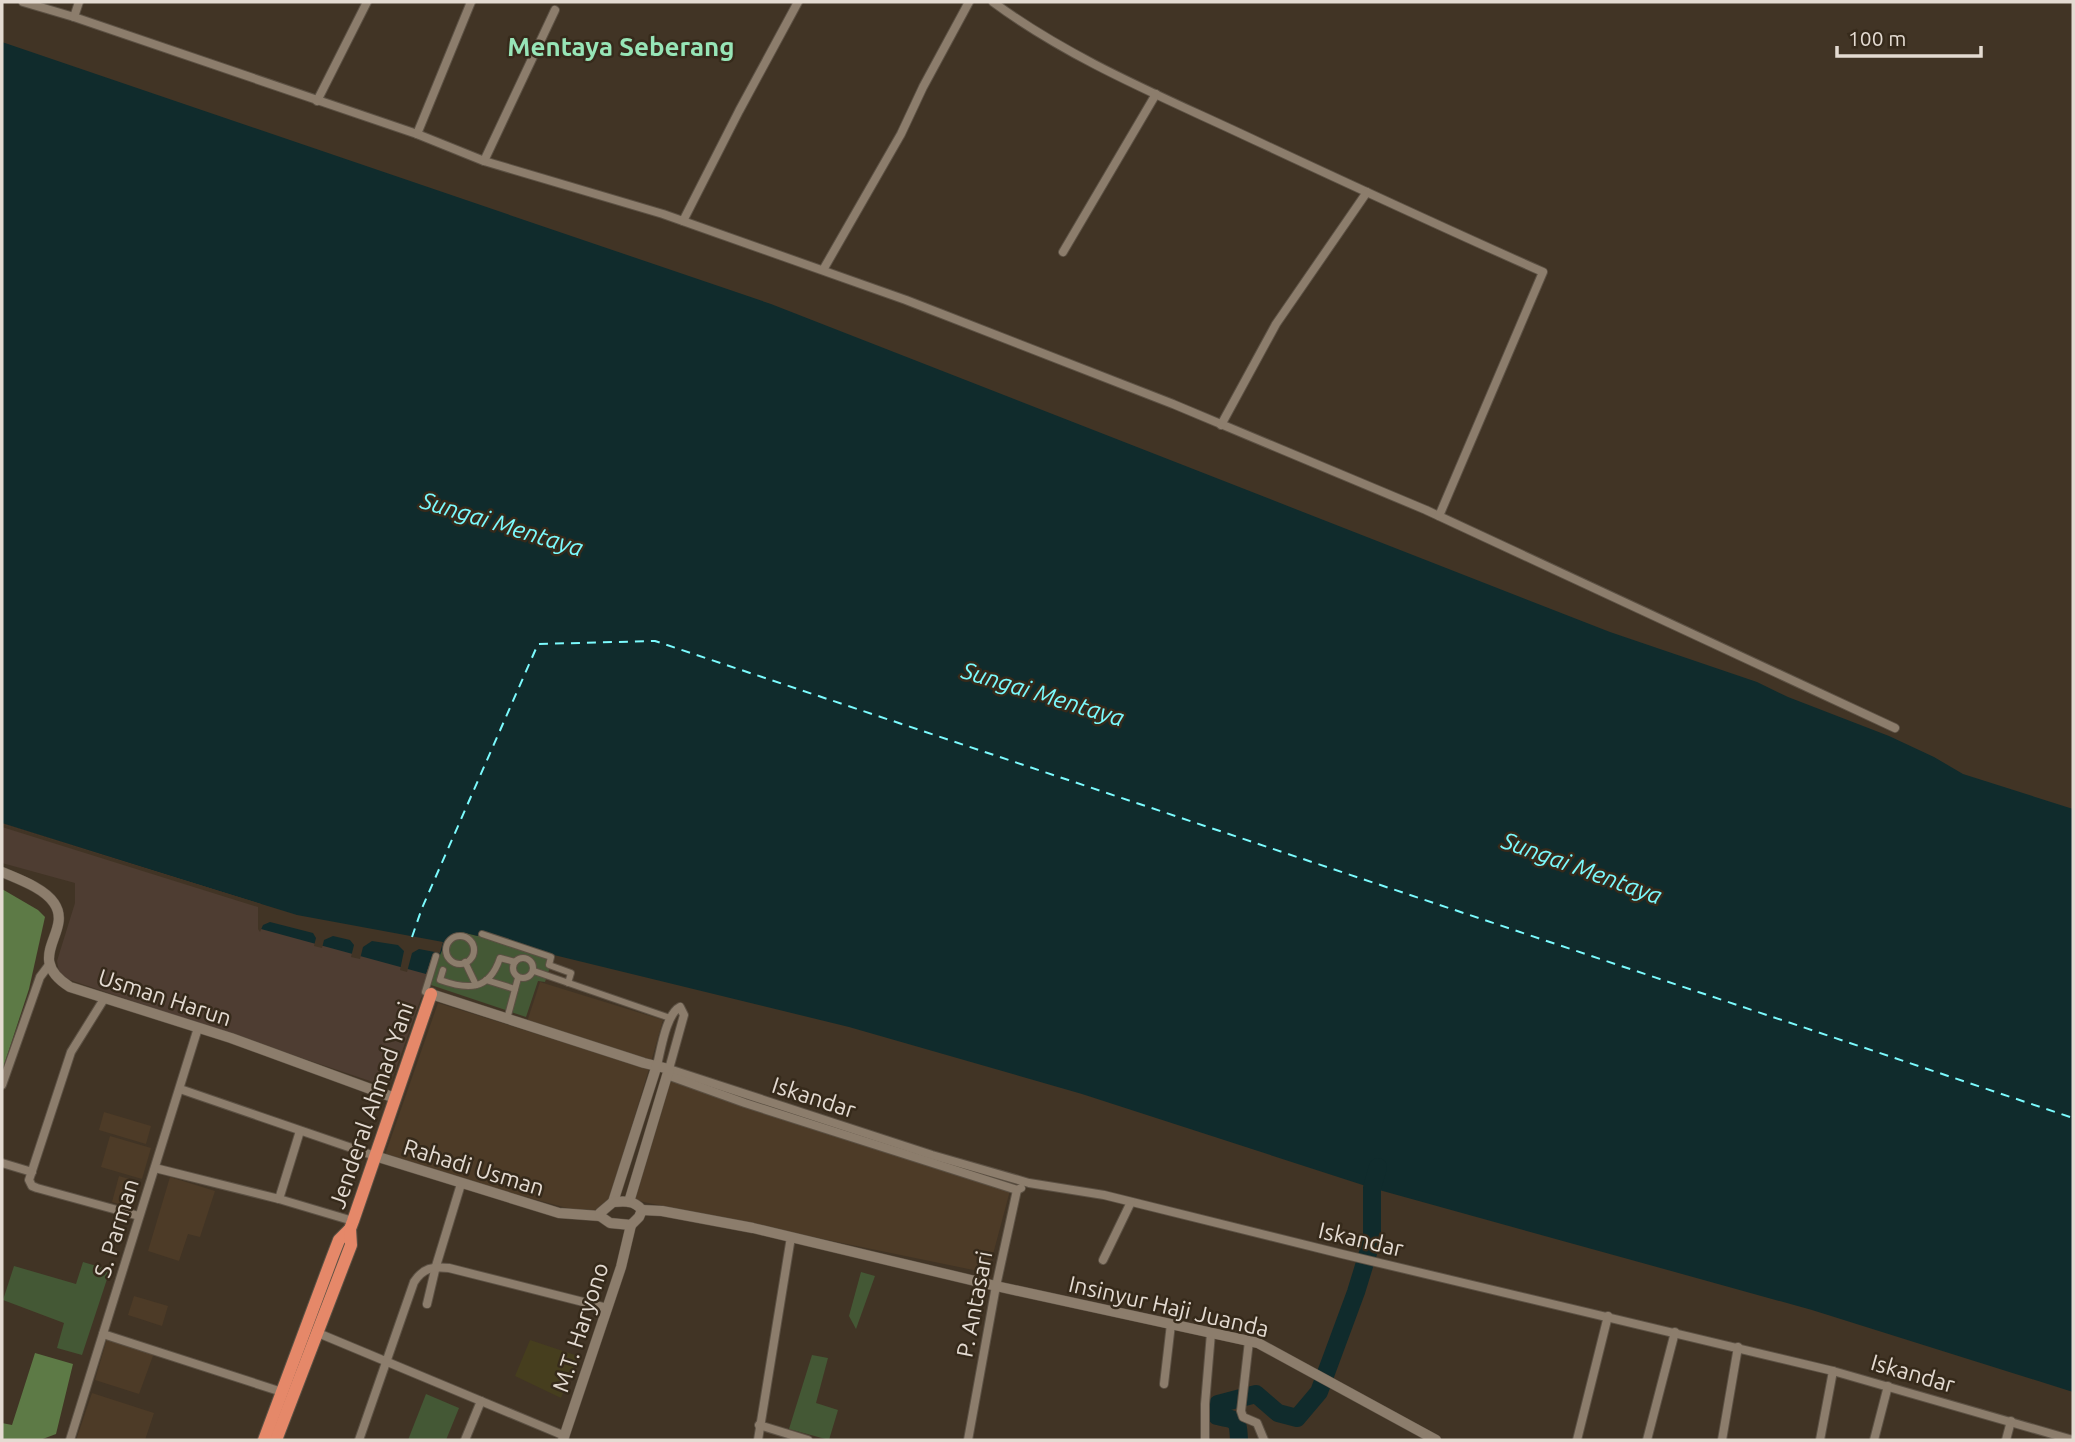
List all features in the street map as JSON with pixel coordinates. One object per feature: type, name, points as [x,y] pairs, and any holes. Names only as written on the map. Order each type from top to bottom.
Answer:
[{"type":"highway","name":"Jenderal Ahmad Yani","points":[[276,1440],[351,1245],[352,1225],[428,993]]},
{"type":"highway","name":"Jenderal Ahmad Yani","points":[[264,1440],[332,1258],[340,1240],[352,1225]]},
{"type":"street","points":[[23,2],[164,47],[417,134],[484,161],[683,221],[919,305],[1221,425],[1439,516],[1895,728]]},
{"type":"street","points":[[74,17],[79,2]]},
{"type":"street","points":[[317,101],[368,2]]},
{"type":"street","points":[[417,134],[471,2]]},
{"type":"street","points":[[683,221],[798,2]]},
{"type":"street","points":[[823,270],[901,134],[969,2]]},
{"type":"street","points":[[993,2],[1027,27],[1156,94],[1543,272],[1439,516]]},
{"type":"street","points":[[484,161],[555,9]]},
{"type":"street","points":[[1063,251],[1156,94]]},
{"type":"street","points":[[1221,425],[1288,306],[1367,192]]},
{"type":"street","points":[[2,872],[44,892],[58,912],[49,965],[40,977],[2,1085]]},
{"type":"street","points":[[482,934],[551,957],[549,965],[571,973],[568,983]]},
{"type":"street","points":[[457,936],[466,937],[472,944],[473,953],[465,962],[453,962],[446,953],[447,944],[457,936]]},
{"type":"street","points":[[428,993],[436,956]]},
{"type":"street","points":[[443,970],[440,980],[459,986],[476,985],[494,972],[500,958],[515,962],[521,958],[527,959],[533,964],[534,971],[529,978],[518,978]]},
{"type":"street","points":[[465,962],[476,985]]},
{"type":"street","points":[[507,1019],[518,978],[514,972],[515,962]]},
{"type":"street","name":"Usman Harun","points":[[49,965],[57,979],[70,987],[198,1028],[395,1098]]},
{"type":"street","points":[[534,971],[670,1018]]},
{"type":"street","points":[[486,980],[515,989]]},
{"type":"street","name":"Iskandar","points":[[428,993],[644,1063],[1017,1190]]},
{"type":"street","points":[[104,999],[71,1052],[29,1180],[32,1186],[139,1216]]},
{"type":"street","points":[[614,1202],[670,1018],[674,1010],[680,1007],[684,1015],[629,1202]]},
{"type":"street","name":"S. Parman","points":[[70,1440],[198,1028]]},
{"type":"street","name":"Iskandar","points":[[668,1072],[1029,1183],[1104,1195],[1738,1347],[1888,1385],[2070,1440]]},
{"type":"street","name":"Rahadi Usman","points":[[180,1088],[461,1184],[559,1213],[600,1216],[610,1223],[631,1225]]},
{"type":"street","points":[[279,1199],[300,1131]]},
{"type":"street","points":[[2,1163],[32,1172]]},
{"type":"street","points":[[155,1168],[279,1199],[352,1225]]},
{"type":"street","points":[[1017,1190],[1029,1183]]},
{"type":"street","points":[[427,1304],[461,1184]]},
{"type":"street","name":"P. Antasari","points":[[968,1440],[996,1286],[1017,1190]]},
{"type":"street","points":[[600,1216],[604,1208],[614,1202],[629,1202],[642,1210],[662,1211],[791,1237],[996,1286]]},
{"type":"street","points":[[1103,1260],[1131,1202]]},
{"type":"street","points":[[631,1225],[642,1210]]},
{"type":"street","name":"M.T. Haryono","points":[[564,1438],[631,1225]]},
{"type":"street","points":[[758,1440],[791,1237]]},
{"type":"street","points":[[359,1440],[414,1282],[425,1270],[436,1266],[449,1268],[607,1308]]},
{"type":"street","name":"Insinyur Haji Juanda","points":[[996,1286],[1249,1341],[1269,1348],[1436,1440]]},
{"type":"street","points":[[1577,1440],[1608,1316]]},
{"type":"street","points":[[1164,1384],[1171,1324]]},
{"type":"street","points":[[1647,1440],[1675,1332]]},
{"type":"street","points":[[317,1333],[564,1438]]},
{"type":"street","points":[[1205,1440],[1205,1404],[1212,1333]]},
{"type":"street","points":[[103,1334],[282,1392]]},
{"type":"street","points":[[1249,1341],[1240,1402],[1242,1414],[1258,1423],[1264,1440]]},
{"type":"street","points":[[1722,1440],[1738,1347]]},
{"type":"street","points":[[1821,1440],[1833,1371]]},
{"type":"street","points":[[1874,1440],[1888,1385]]},
{"type":"street","points":[[465,1440],[481,1401]]},
{"type":"street","points":[[2006,1440],[2011,1421]]},
{"type":"street","points":[[759,1425],[808,1440]]},
{"type":"shaded area","points":[[2,824],[297,915],[443,942],[429,987],[421,998],[392,1080],[379,1084],[67,979],[59,972],[57,961],[75,903],[75,883],[2,863]]},
{"type":"shaded area","points":[[540,982],[663,1020],[651,1062],[527,1022]]},
{"type":"shaded area","points":[[438,1003],[649,1069],[610,1198],[595,1210],[571,1209],[450,1177],[385,1155]]},
{"type":"shaded area","points":[[671,1076],[1012,1183],[988,1273],[634,1200]]},
{"type":"shaded area","points":[[104,1112],[151,1126],[146,1144],[99,1130]]},
{"type":"shaded area","points":[[110,1136],[151,1148],[142,1179],[101,1167]]},
{"type":"shaded area","points":[[119,1176],[136,1181],[129,1207],[112,1202]]},
{"type":"shaded area","points":[[170,1177],[215,1191],[200,1237],[188,1234],[179,1261],[148,1251]]},
{"type":"shaded area","points":[[134,1296],[168,1306],[162,1326],[128,1315]]},
{"type":"shaded area","points":[[107,1339],[154,1353],[139,1394],[95,1380]]},
{"type":"shaded area","points":[[92,1393],[154,1413],[145,1440],[76,1440]]},
{"type":"green space","points":[[2,889],[45,917],[29,989],[2,1071]]},
{"type":"green space","points":[[480,931],[554,955],[545,982],[538,981],[526,1017],[431,985],[442,948],[449,935],[466,932],[477,936]]},
{"type":"green space","points":[[83,1262],[110,1270],[82,1355],[57,1348],[64,1323],[3,1300],[14,1266],[76,1284]]},
{"type":"green space","points":[[861,1272],[875,1276],[856,1329],[849,1316]]},
{"type":"green space","points":[[35,1353],[73,1364],[56,1434],[40,1440],[2,1440],[2,1423],[12,1425]]},
{"type":"green space","points":[[812,1355],[828,1358],[816,1403],[838,1410],[829,1440],[789,1429]]},
{"type":"green space","points":[[426,1394],[459,1408],[446,1440],[408,1440]]},
{"type":"sand","points":[[530,1340],[578,1356],[561,1398],[515,1376]]},
{"type":"water","name":"Sungai Mentaya","points":[[2,42],[771,304],[1610,632],[1757,682],[1788,697],[1889,736],[1963,774],[2073,809],[2073,1392],[1812,1310],[1372,1188],[1082,1094],[849,1027],[554,955],[480,931],[478,936],[461,932],[448,937],[440,955],[433,953],[426,974],[261,929],[261,904],[2,823]]},
{"type":"pier","points":[[2,824],[297,915],[443,942],[440,953],[419,949],[412,953],[407,972],[400,970],[404,951],[398,945],[372,941],[363,947],[360,959],[351,957],[354,945],[350,940],[333,936],[324,940],[322,948],[314,946],[316,938],[313,933],[270,922],[263,925],[260,932],[258,907],[2,827]]},
{"type":"waterway","points":[[1239,1440],[1237,1424],[1229,1418],[1217,1416],[1215,1412],[1218,1404],[1256,1394],[1278,1413],[1297,1418],[1319,1392],[1372,1240],[1372,1188],[1378,1167]]},
{"type":"ferry route","points":[[412,937],[422,908],[538,644],[655,641],[2073,1118]]},
{"type":"district","name":"Mentaya Seberang","points":[[621,46]]}]
